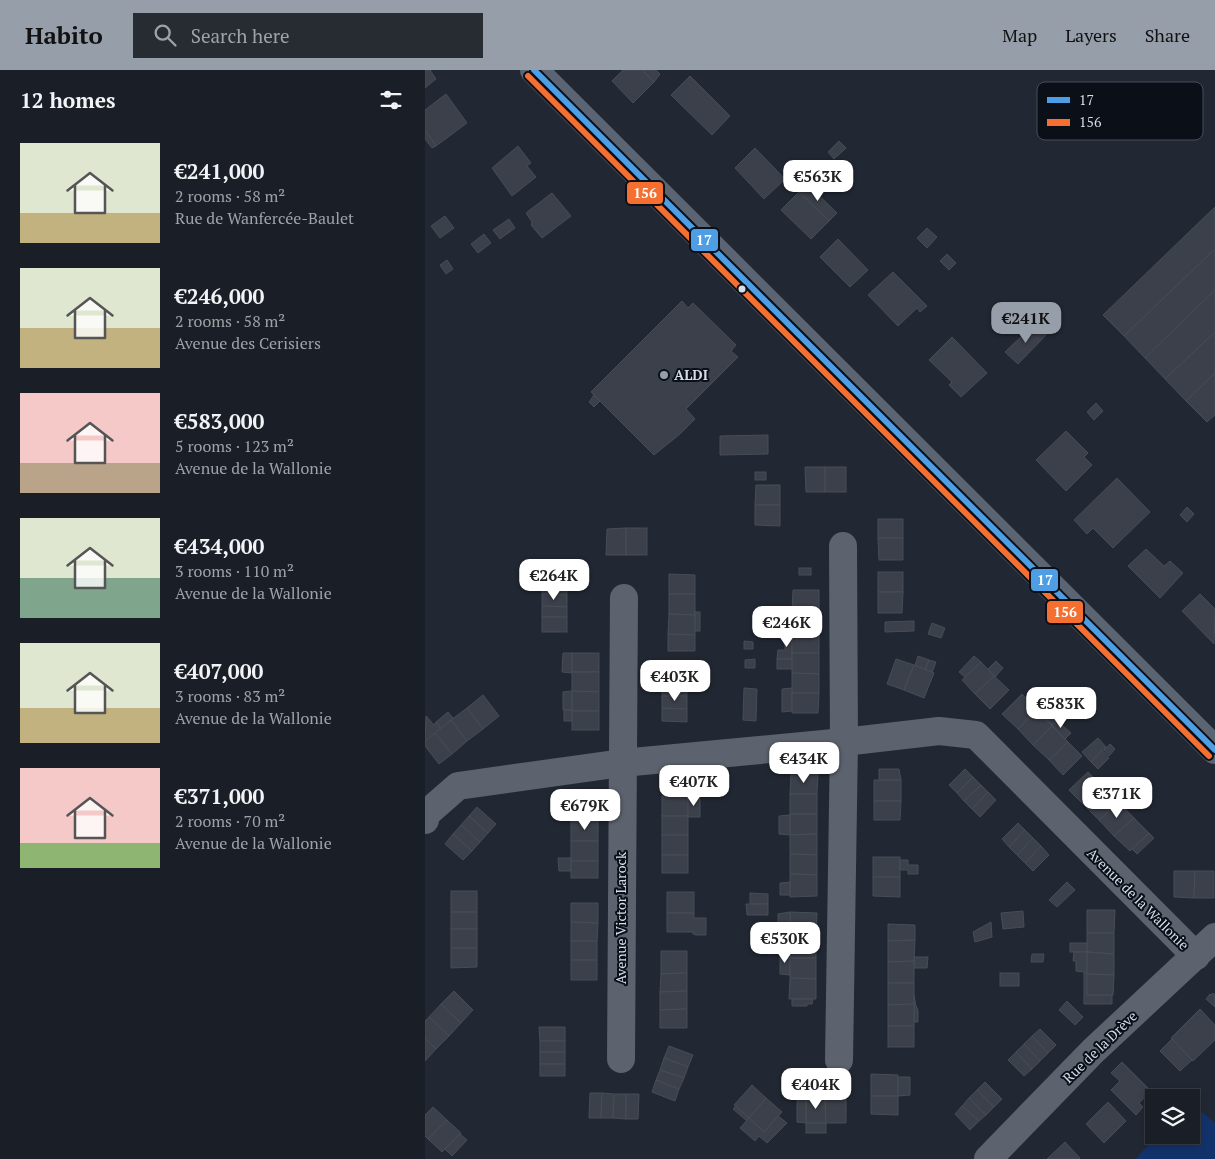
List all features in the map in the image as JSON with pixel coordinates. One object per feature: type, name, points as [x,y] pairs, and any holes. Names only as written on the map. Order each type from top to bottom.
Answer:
[{"type":"main road","points":[[533,70],[1215,750]]},
{"type":"street","points":[[839,1060],[844,742],[843,546]]},
{"type":"street","name":"Avenue Victor Larock","points":[[621,1059],[624,598]]},
{"type":"street","name":"Avenue de la Wallonie","points":[[425,820],[426,814],[459,786],[622,763],[939,731],[976,735],[1195,956]]},
{"type":"street","name":"Rue de la Drève","points":[[988,1159],[1093,1052],[1215,937]]},
{"type":"shaded area","points":[[1200,1110],[1215,1123],[1215,1159],[1136,1159],[1149,1144],[1200,1144]]},
{"type":"building","points":[[425,70],[430,70],[436,79],[425,88]]},
{"type":"building","points":[[623,70],[642,70],[654,82],[633,103],[612,81]]},
{"type":"building","points":[[642,70],[656,70],[660,74],[654,82]]},
{"type":"building","points":[[690,76],[730,116],[712,135],[671,95]]},
{"type":"building","points":[[446,94],[467,123],[436,146],[425,130],[425,110]]},
{"type":"building","points":[[425,130],[436,146],[432,148],[425,139]]},
{"type":"building","points":[[839,141],[846,148],[834,159],[828,152]]},
{"type":"building","points":[[518,146],[531,163],[527,166],[536,177],[512,196],[492,168]]},
{"type":"building","points":[[755,148],[785,179],[764,199],[735,168]]},
{"type":"building","points":[[806,183],[837,213],[829,221],[799,192]]},
{"type":"building","points":[[799,192],[829,221],[811,239],[781,210]]},
{"type":"building","points":[[552,193],[571,216],[542,238],[531,225],[532,222],[526,213]]},
{"type":"building","points":[[1215,207],[1215,249],[1124,336],[1103,315]]},
{"type":"building","points":[[445,216],[454,228],[440,238],[431,226]]},
{"type":"building","points":[[509,219],[515,228],[500,239],[493,230]]},
{"type":"building","points":[[927,228],[937,237],[927,248],[917,238]]},
{"type":"building","points":[[484,234],[491,243],[478,253],[471,244]]},
{"type":"building","points":[[838,239],[868,270],[850,287],[820,257]]},
{"type":"building","points":[[1215,249],[1215,290],[1145,358],[1124,336]]},
{"type":"building","points":[[947,254],[956,263],[949,270],[940,261]]},
{"type":"building","points":[[447,260],[453,269],[446,274],[440,265]]},
{"type":"building","points":[[893,272],[927,306],[920,312],[917,308],[898,326],[868,295]]},
{"type":"building","points":[[1215,290],[1215,332],[1165,379],[1145,358]]},
{"type":"building","name":"ALDI","points":[[682,301],[688,308],[693,303],[736,345],[731,351],[738,357],[686,409],[695,419],[654,455],[591,392]]},
{"type":"building","points":[[1044,325],[1050,331],[1018,364],[1005,352],[1027,331],[1032,336]]},
{"type":"building","points":[[1215,332],[1215,373],[1186,401],[1165,379]]},
{"type":"building","points":[[952,337],[987,373],[961,397],[949,385],[952,382],[929,360]]},
{"type":"building","points":[[1215,373],[1215,415],[1207,422],[1186,401]]},
{"type":"building","points":[[594,395],[600,401],[594,407],[589,402]]},
{"type":"building","points":[[1096,403],[1103,411],[1094,420],[1087,412]]},
{"type":"building","points":[[1066,431],[1088,453],[1084,457],[1092,465],[1066,491],[1036,460]]},
{"type":"building","points":[[768,435],[768,454],[720,455],[720,436]]},
{"type":"building","points":[[805,467],[825,467],[825,492],[806,492]]},
{"type":"building","points":[[825,467],[846,467],[846,492],[825,492]]},
{"type":"building","points":[[755,472],[766,472],[766,480],[755,480]]},
{"type":"building","points":[[1117,478],[1150,512],[1113,548],[1093,528],[1087,534],[1074,520]]},
{"type":"building","points":[[756,485],[780,485],[780,505],[755,505]]},
{"type":"building","points":[[755,505],[780,505],[780,526],[755,525]]},
{"type":"building","points":[[1187,507],[1194,514],[1187,522],[1180,515]]},
{"type":"building","points":[[878,519],[903,519],[903,538],[878,538]]},
{"type":"building","points":[[626,528],[626,555],[606,555],[607,529]]},
{"type":"building","points":[[626,528],[647,528],[647,555],[626,555]]},
{"type":"building","points":[[878,538],[903,538],[903,560],[879,560]]},
{"type":"building","points":[[1146,549],[1164,566],[1170,561],[1183,573],[1160,598],[1128,566]]},
{"type":"building","points":[[799,568],[811,568],[811,575],[799,575]]},
{"type":"building","points":[[878,572],[903,572],[903,592],[878,592]]},
{"type":"building","points":[[669,574],[695,575],[695,594],[669,594]]},
{"type":"building","points":[[542,583],[567,583],[567,595],[542,594]]},
{"type":"building","points":[[793,590],[819,590],[819,614],[792,613]]},
{"type":"building","points":[[878,592],[903,592],[902,613],[878,613]]},
{"type":"building","points":[[542,594],[567,595],[567,607],[542,606]]},
{"type":"building","points":[[669,594],[695,594],[695,615],[669,614]]},
{"type":"building","points":[[1200,594],[1215,609],[1214,644],[1182,611]]},
{"type":"building","points":[[542,606],[567,607],[567,617],[542,617]]},
{"type":"building","points":[[695,612],[700,612],[700,631],[695,631]]},
{"type":"building","points":[[792,613],[819,614],[819,634],[792,633]]},
{"type":"building","points":[[669,614],[695,615],[695,635],[668,634]]},
{"type":"building","points":[[542,617],[567,617],[567,632],[542,632]]},
{"type":"building","points":[[914,621],[914,631],[885,632],[885,622]]},
{"type":"building","points":[[932,623],[945,628],[941,638],[928,634]]},
{"type":"building","points":[[785,632],[792,632],[792,659],[777,659],[778,650],[785,650]]},
{"type":"building","points":[[792,633],[819,634],[819,653],[792,653]]},
{"type":"building","points":[[668,634],[695,635],[695,651],[668,651]]},
{"type":"building","points":[[744,641],[753,642],[753,649],[744,649]]},
{"type":"building","points":[[563,653],[572,653],[572,673],[562,672]]},
{"type":"building","points":[[572,653],[599,653],[599,672],[572,672]]},
{"type":"building","points":[[792,653],[819,653],[819,674],[792,673]]},
{"type":"building","points":[[918,656],[929,660],[925,670],[915,666]]},
{"type":"building","points":[[974,656],[981,662],[965,677],[959,672]]},
{"type":"building","points":[[755,659],[755,668],[745,668],[745,660]]},
{"type":"building","points":[[777,659],[792,659],[792,669],[777,669]]},
{"type":"building","points":[[896,659],[914,665],[904,690],[887,684]]},
{"type":"building","points":[[929,660],[936,662],[932,673],[925,670]]},
{"type":"building","points":[[996,661],[1003,668],[995,677],[988,669]]},
{"type":"building","points":[[981,662],[994,676],[975,694],[962,680]]},
{"type":"building","points":[[914,665],[934,673],[924,698],[904,690]]},
{"type":"building","points":[[572,672],[599,672],[599,692],[572,691]]},
{"type":"building","points":[[663,672],[687,673],[687,685],[663,684]]},
{"type":"building","points":[[792,673],[819,674],[819,693],[792,693]]},
{"type":"building","points":[[994,676],[1009,690],[990,709],[975,694]]},
{"type":"building","points":[[663,684],[687,685],[687,696],[662,696]]},
{"type":"building","points":[[744,688],[757,689],[756,721],[743,720]]},
{"type":"building","points":[[792,688],[792,711],[782,712],[782,689]]},
{"type":"building","points":[[572,691],[599,692],[599,711],[572,711]]},
{"type":"building","points":[[572,691],[572,710],[563,710],[563,692]]},
{"type":"building","points":[[792,693],[819,693],[818,713],[792,713]]},
{"type":"building","points":[[1022,694],[1037,710],[1018,729],[1002,714]]},
{"type":"building","points":[[483,695],[499,716],[483,729],[467,708]]},
{"type":"building","points":[[662,696],[687,696],[687,709],[662,708]]},
{"type":"building","points":[[1046,705],[1060,718],[1052,725],[1039,712]]},
{"type":"building","points":[[467,708],[483,729],[467,741],[451,720]]},
{"type":"building","points":[[662,708],[687,709],[687,722],[662,721]]},
{"type":"building","points":[[564,710],[572,710],[572,721],[564,721]]},
{"type":"building","points":[[1037,710],[1052,726],[1033,745],[1018,729]]},
{"type":"building","points":[[572,711],[599,711],[599,730],[572,730]]},
{"type":"building","points":[[448,712],[453,718],[441,729],[436,722]]},
{"type":"building","points":[[426,716],[434,725],[436,722],[441,729],[425,741]]},
{"type":"building","points":[[1060,718],[1064,723],[1062,725],[1071,733],[1065,739],[1052,725]]},
{"type":"building","points":[[451,720],[467,741],[452,754],[435,733]]},
{"type":"building","points":[[1052,726],[1068,742],[1049,760],[1033,745]]},
{"type":"building","points":[[435,733],[452,754],[439,764],[425,746],[425,741]]},
{"type":"building","points":[[1098,738],[1106,747],[1091,762],[1082,752]]},
{"type":"building","points":[[1068,742],[1082,756],[1063,775],[1049,760]]},
{"type":"building","points":[[1110,744],[1115,749],[1109,756],[1104,750]]},
{"type":"building","points":[[1102,750],[1109,758],[1098,769],[1091,762]]},
{"type":"building","points":[[879,769],[899,769],[901,780],[879,780]]},
{"type":"building","points":[[965,769],[973,777],[957,793],[949,785]]},
{"type":"building","points":[[1088,772],[1103,787],[1084,805],[1069,790]]},
{"type":"building","points":[[791,773],[818,774],[817,794],[790,794]]},
{"type":"building","points":[[973,777],[981,785],[964,801],[957,793]]},
{"type":"building","points":[[874,780],[901,780],[901,801],[874,801]]},
{"type":"building","points":[[981,785],[988,792],[972,809],[964,801]]},
{"type":"building","points":[[1103,787],[1119,802],[1099,820],[1084,805]]},
{"type":"building","points":[[988,792],[996,800],[980,817],[972,809]]},
{"type":"building","points":[[790,794],[817,794],[817,814],[790,814]]},
{"type":"building","points":[[662,796],[688,796],[688,816],[662,816]]},
{"type":"building","points":[[688,796],[700,797],[700,817],[688,817]]},
{"type":"building","points":[[572,801],[599,801],[598,821],[571,821]]},
{"type":"building","points":[[874,801],[901,801],[900,820],[874,820]]},
{"type":"building","points":[[1119,802],[1134,818],[1114,836],[1099,820]]},
{"type":"building","points":[[477,807],[496,824],[488,833],[469,816]]},
{"type":"building","points":[[790,814],[817,814],[817,834],[790,835]]},
{"type":"building","points":[[790,815],[790,835],[779,834],[779,816]]},
{"type":"building","points":[[469,816],[488,833],[480,842],[461,825]]},
{"type":"building","points":[[662,816],[688,816],[688,835],[662,835]]},
{"type":"building","points":[[1134,818],[1149,833],[1130,851],[1114,836]]},
{"type":"building","points":[[571,821],[598,821],[598,841],[571,841]]},
{"type":"building","points":[[1018,823],[1025,830],[1009,847],[1002,839]]},
{"type":"building","points":[[461,825],[480,842],[472,851],[453,834]]},
{"type":"building","points":[[1025,830],[1033,838],[1017,855],[1009,847]]},
{"type":"building","points":[[1149,833],[1154,838],[1137,854],[1132,849]]},
{"type":"building","points":[[453,834],[472,851],[463,860],[445,844]]},
{"type":"building","points":[[817,834],[817,855],[790,854],[790,835]]},
{"type":"building","points":[[662,835],[688,835],[688,855],[662,855]]},
{"type":"building","points":[[1033,838],[1041,846],[1025,863],[1017,855]]},
{"type":"building","points":[[571,841],[598,841],[598,861],[571,861]]},
{"type":"building","points":[[1041,846],[1049,855],[1033,871],[1025,863]]},
{"type":"building","points":[[790,854],[817,855],[817,875],[790,874]]},
{"type":"building","points":[[662,855],[688,855],[688,873],[662,873]]},
{"type":"building","points":[[873,857],[900,857],[900,877],[873,877]]},
{"type":"building","points":[[558,858],[571,858],[571,871],[559,871]]},
{"type":"building","points":[[900,860],[908,860],[908,865],[918,865],[918,874],[908,874],[908,870],[900,870]]},
{"type":"building","points":[[571,861],[598,861],[598,878],[571,878]]},
{"type":"building","points":[[1174,871],[1195,871],[1194,898],[1174,897]]},
{"type":"building","points":[[1195,871],[1214,871],[1214,898],[1194,898]]},
{"type":"building","points":[[790,874],[817,875],[817,896],[790,897]]},
{"type":"building","points":[[873,877],[900,877],[900,897],[873,896]]},
{"type":"building","points":[[790,882],[790,895],[780,895],[780,883]]},
{"type":"building","points":[[1067,882],[1075,890],[1057,907],[1049,900]]},
{"type":"building","points":[[451,891],[477,891],[477,912],[451,912]]},
{"type":"building","points":[[667,892],[694,892],[694,913],[667,913]]},
{"type":"building","points":[[750,893],[768,894],[768,904],[750,904]]},
{"type":"building","points":[[571,903],[598,903],[598,923],[571,922]]},
{"type":"building","points":[[746,904],[768,904],[768,915],[747,915]]},
{"type":"building","points":[[1087,910],[1115,910],[1114,933],[1087,933]]},
{"type":"building","points":[[1023,911],[1024,927],[1003,929],[1001,913]]},
{"type":"building","points":[[451,912],[477,912],[477,929],[451,929]]},
{"type":"building","points":[[790,912],[817,913],[816,938],[790,937]]},
{"type":"building","points":[[790,912],[790,937],[778,937],[778,914]]},
{"type":"building","points":[[667,913],[694,913],[694,918],[706,918],[706,935],[696,935],[693,932],[667,932]]},
{"type":"building","points":[[571,922],[598,923],[597,941],[571,941]]},
{"type":"building","points":[[991,922],[992,937],[975,942],[973,932]]},
{"type":"building","points":[[888,924],[915,925],[915,940],[888,941]]},
{"type":"building","points":[[451,929],[477,929],[477,948],[451,948]]},
{"type":"building","points":[[1087,933],[1114,933],[1114,954],[1087,952]]},
{"type":"building","points":[[769,937],[778,937],[778,953],[769,954]]},
{"type":"building","points":[[778,937],[790,937],[790,953],[778,953]]},
{"type":"building","points":[[790,937],[816,938],[816,958],[790,958]]},
{"type":"building","points":[[915,940],[914,961],[888,962],[888,941]]},
{"type":"building","points":[[571,941],[597,941],[597,960],[571,960]]},
{"type":"building","points":[[1070,943],[1087,943],[1087,952],[1070,952]]},
{"type":"building","points":[[451,948],[477,948],[477,967],[451,968]]},
{"type":"building","points":[[661,951],[687,951],[687,973],[661,974]]},
{"type":"building","points":[[1074,952],[1087,952],[1087,974],[1076,971],[1076,961],[1073,961]]},
{"type":"building","points":[[1087,952],[1114,954],[1114,975],[1087,974]]},
{"type":"building","points":[[780,953],[790,953],[790,975],[780,974]]},
{"type":"building","points":[[1032,954],[1044,954],[1043,962],[1031,962]]},
{"type":"building","points":[[914,957],[928,957],[927,968],[914,968]]},
{"type":"building","points":[[790,958],[816,958],[816,979],[790,978]]},
{"type":"building","points":[[571,960],[597,960],[597,980],[571,980]]},
{"type":"building","points":[[914,961],[914,983],[888,983],[888,962]]},
{"type":"building","points":[[1084,972],[1087,974],[1087,995],[1112,995],[1112,1004],[1084,1004]]},
{"type":"building","points":[[687,973],[687,991],[660,992],[661,974]]},
{"type":"building","points":[[1000,973],[1019,973],[1019,986],[1000,986]]},
{"type":"building","points":[[1087,974],[1114,975],[1113,995],[1087,995]]},
{"type":"building","points":[[790,978],[816,979],[816,999],[789,999]]},
{"type":"building","points":[[888,983],[914,983],[914,1004],[888,1005]]},
{"type":"building","points":[[454,991],[473,1010],[461,1023],[441,1004]]},
{"type":"building","points":[[687,991],[687,1009],[660,1010],[660,992]]},
{"type":"building","points":[[1213,993],[1215,995],[1215,1007],[1206,999]]},
{"type":"building","points":[[914,995],[918,1010],[918,1022],[914,1022]]},
{"type":"building","points":[[792,999],[813,999],[812,1004],[807,1004],[807,1006],[792,1006]]},
{"type":"building","points":[[1067,1001],[1083,1017],[1075,1025],[1059,1010]]},
{"type":"building","points":[[441,1004],[461,1023],[449,1036],[429,1017]]},
{"type":"building","points":[[914,1004],[914,1026],[888,1026],[888,1005]]},
{"type":"building","points":[[687,1009],[687,1028],[660,1028],[660,1010]]},
{"type":"building","points":[[1200,1009],[1215,1025],[1215,1040],[1193,1061],[1171,1038]]},
{"type":"building","points":[[429,1017],[449,1036],[436,1049],[425,1038],[425,1021]]},
{"type":"building","points":[[888,1026],[914,1026],[914,1047],[888,1047]]},
{"type":"building","points":[[539,1027],[565,1027],[565,1041],[540,1041]]},
{"type":"building","points":[[1040,1029],[1056,1045],[1048,1053],[1032,1036]]},
{"type":"building","points":[[1032,1036],[1048,1053],[1040,1061],[1024,1044]]},
{"type":"building","points":[[425,1038],[436,1049],[425,1061]]},
{"type":"building","points":[[1172,1039],[1192,1060],[1180,1071],[1160,1051]]},
{"type":"building","points":[[540,1041],[565,1041],[565,1052],[540,1052]]},
{"type":"building","points":[[1024,1044],[1040,1061],[1032,1069],[1016,1052]]},
{"type":"building","points":[[669,1046],[693,1055],[688,1067],[664,1058]]},
{"type":"building","points":[[540,1052],[565,1052],[565,1064],[540,1064]]},
{"type":"building","points":[[1016,1052],[1032,1069],[1024,1076],[1008,1060]]},
{"type":"building","points":[[664,1058],[688,1067],[684,1078],[660,1070]]},
{"type":"building","points":[[1122,1062],[1149,1089],[1145,1089],[1145,1097],[1139,1103],[1143,1107],[1136,1115],[1111,1090],[1120,1081],[1111,1073]]},
{"type":"building","points":[[540,1064],[565,1064],[565,1076],[540,1076]]},
{"type":"building","points":[[660,1070],[684,1078],[679,1089],[656,1080]]},
{"type":"building","points":[[871,1074],[898,1075],[898,1096],[871,1096]]},
{"type":"building","points":[[898,1077],[910,1077],[910,1095],[898,1096]]},
{"type":"building","points":[[656,1080],[679,1089],[675,1101],[652,1092]]},
{"type":"building","points":[[985,1082],[1002,1099],[994,1107],[977,1090]]},
{"type":"building","points":[[752,1085],[766,1098],[749,1118],[734,1105]]},
{"type":"building","points":[[977,1090],[994,1107],[986,1115],[969,1098]]},
{"type":"building","points":[[590,1093],[602,1093],[601,1118],[589,1118]]},
{"type":"building","points":[[602,1093],[614,1094],[613,1118],[601,1118]]},
{"type":"building","points":[[614,1094],[626,1094],[626,1119],[613,1118]]},
{"type":"building","points":[[626,1094],[639,1094],[638,1119],[626,1119]]},
{"type":"building","points":[[871,1096],[898,1096],[898,1115],[871,1114]]},
{"type":"building","points":[[806,1097],[825,1097],[826,1123],[806,1123]]},
{"type":"building","points":[[825,1097],[846,1097],[846,1123],[826,1123]]},
{"type":"building","points":[[766,1098],[782,1112],[764,1132],[749,1118]]},
{"type":"building","points":[[969,1098],[986,1115],[979,1121],[962,1106]]},
{"type":"building","points":[[806,1099],[806,1123],[797,1122],[797,1100]]},
{"type":"building","points":[[1108,1102],[1126,1121],[1104,1143],[1086,1124]]},
{"type":"building","points":[[736,1106],[749,1118],[747,1121],[733,1109]]},
{"type":"building","points":[[962,1106],[979,1121],[970,1130],[955,1114]]},
{"type":"building","points":[[433,1107],[447,1120],[428,1139],[425,1136],[425,1115]]},
{"type":"building","points":[[778,1116],[787,1123],[767,1143],[759,1136],[755,1141],[740,1128],[749,1118],[764,1132]]},
{"type":"building","points":[[447,1120],[461,1133],[442,1152],[428,1139]]},
{"type":"building","points":[[806,1123],[826,1123],[826,1133],[806,1133]]},
{"type":"building","points":[[460,1134],[467,1140],[452,1156],[445,1149]]},
{"type":"building","points":[[1065,1142],[1079,1159],[1047,1159]]},
{"type":"transit line","name":"17","points":[[534,70],[1215,750]]},
{"type":"transit line","name":"156","points":[[528,76],[1209,756]]},
{"type":"place","name":"ALDI","points":[[664,375]]}]
